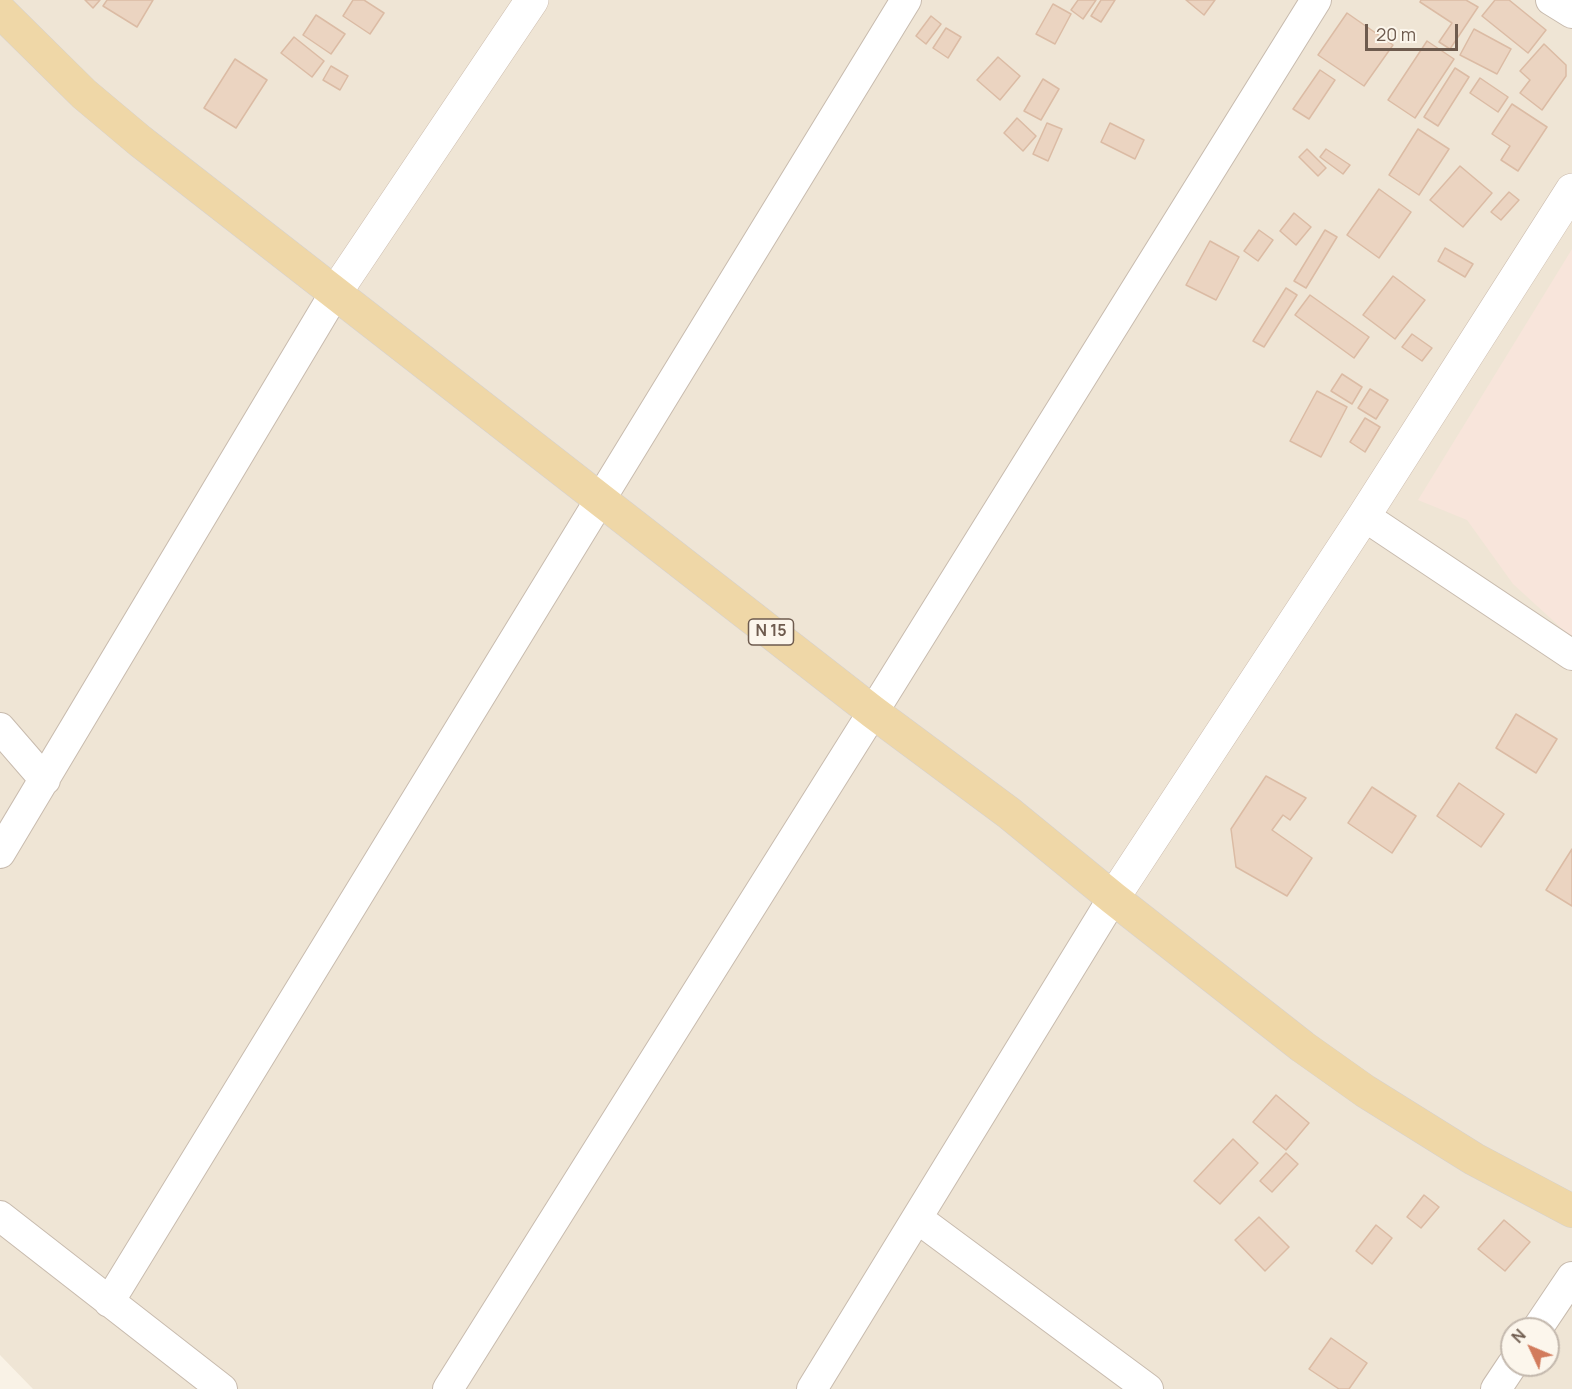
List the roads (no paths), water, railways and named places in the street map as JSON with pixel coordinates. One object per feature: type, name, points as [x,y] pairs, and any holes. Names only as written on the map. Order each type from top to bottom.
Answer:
[{"type":"main road","name":"N 15","points":[[0,11],[84,94],[166,162],[873,712],[1008,813],[1303,1047],[1365,1091],[1474,1159],[1572,1211]]},
{"type":"street","points":[[0,853],[335,293],[532,0]]},
{"type":"street","points":[[109,1302],[906,0]]},
{"type":"street","points":[[448,1389],[1316,0]]},
{"type":"street","points":[[1551,0],[1572,13]]},
{"type":"street","points":[[812,1389],[1113,898],[1364,516],[1572,190]]},
{"type":"street","points":[[1364,516],[1572,655]]},
{"type":"street","points":[[0,728],[45,780]]},
{"type":"street","points":[[0,1216],[222,1389]]},
{"type":"street","points":[[917,1218],[1148,1389]]},
{"type":"street","points":[[1545,1317],[1572,1276]]}]
